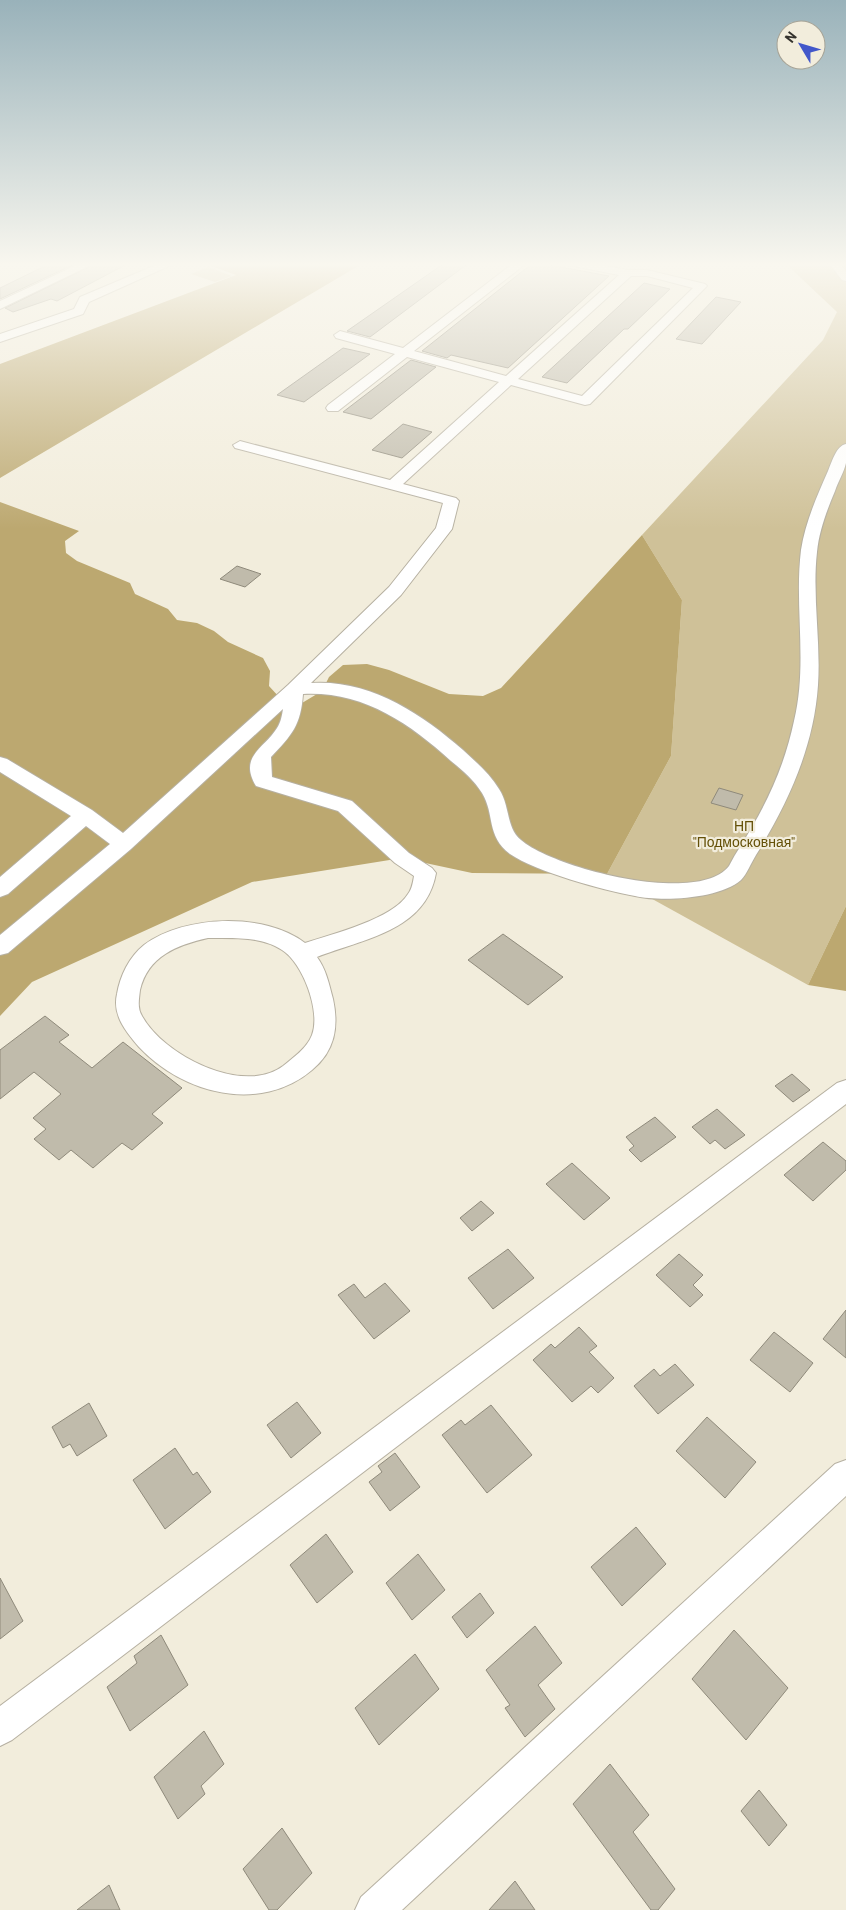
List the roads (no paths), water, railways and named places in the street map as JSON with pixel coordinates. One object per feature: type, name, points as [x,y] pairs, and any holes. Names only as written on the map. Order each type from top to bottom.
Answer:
[{"type":"street","points":[[397,351],[585,401],[635,351]]},
{"type":"street","points":[[333,408],[406,351]]},
{"type":"street","points":[[392,486],[542,351]]},
{"type":"street","points":[[0,947],[124,844],[294,689],[395,591],[444,529],[451,501],[240,445]]},
{"type":"street","points":[[294,689],[315,686],[337,688],[372,697],[392,706],[427,730],[476,772],[493,794],[506,839],[522,851],[594,879],[651,892],[704,888],[733,875],[764,827],[789,777],[805,718],[810,628],[807,598],[811,540],[827,490],[846,448]]},
{"type":"street","points":[[294,689],[292,714],[284,732],[263,752],[259,767],[263,781],[344,806],[402,858],[425,873],[422,890],[409,908],[379,925],[303,953]]},
{"type":"street","points":[[0,763],[85,815],[124,844]]},
{"type":"street","points":[[0,889],[85,815]]},
{"type":"street","points":[[208,930],[256,932],[289,942],[303,953],[317,981],[323,1007],[324,1034],[315,1051],[302,1067],[280,1078],[259,1085],[237,1086],[209,1080],[164,1058],[148,1043],[133,1023],[126,1005],[134,971],[147,954],[162,944],[181,936],[208,930]]},
{"type":"street","points":[[0,1728],[846,1090]]},
{"type":"street","points":[[374,1910],[846,1475]]},
{"type":"park label","name":"НП \"Подмосковная\"","points":[[744,834]]}]
